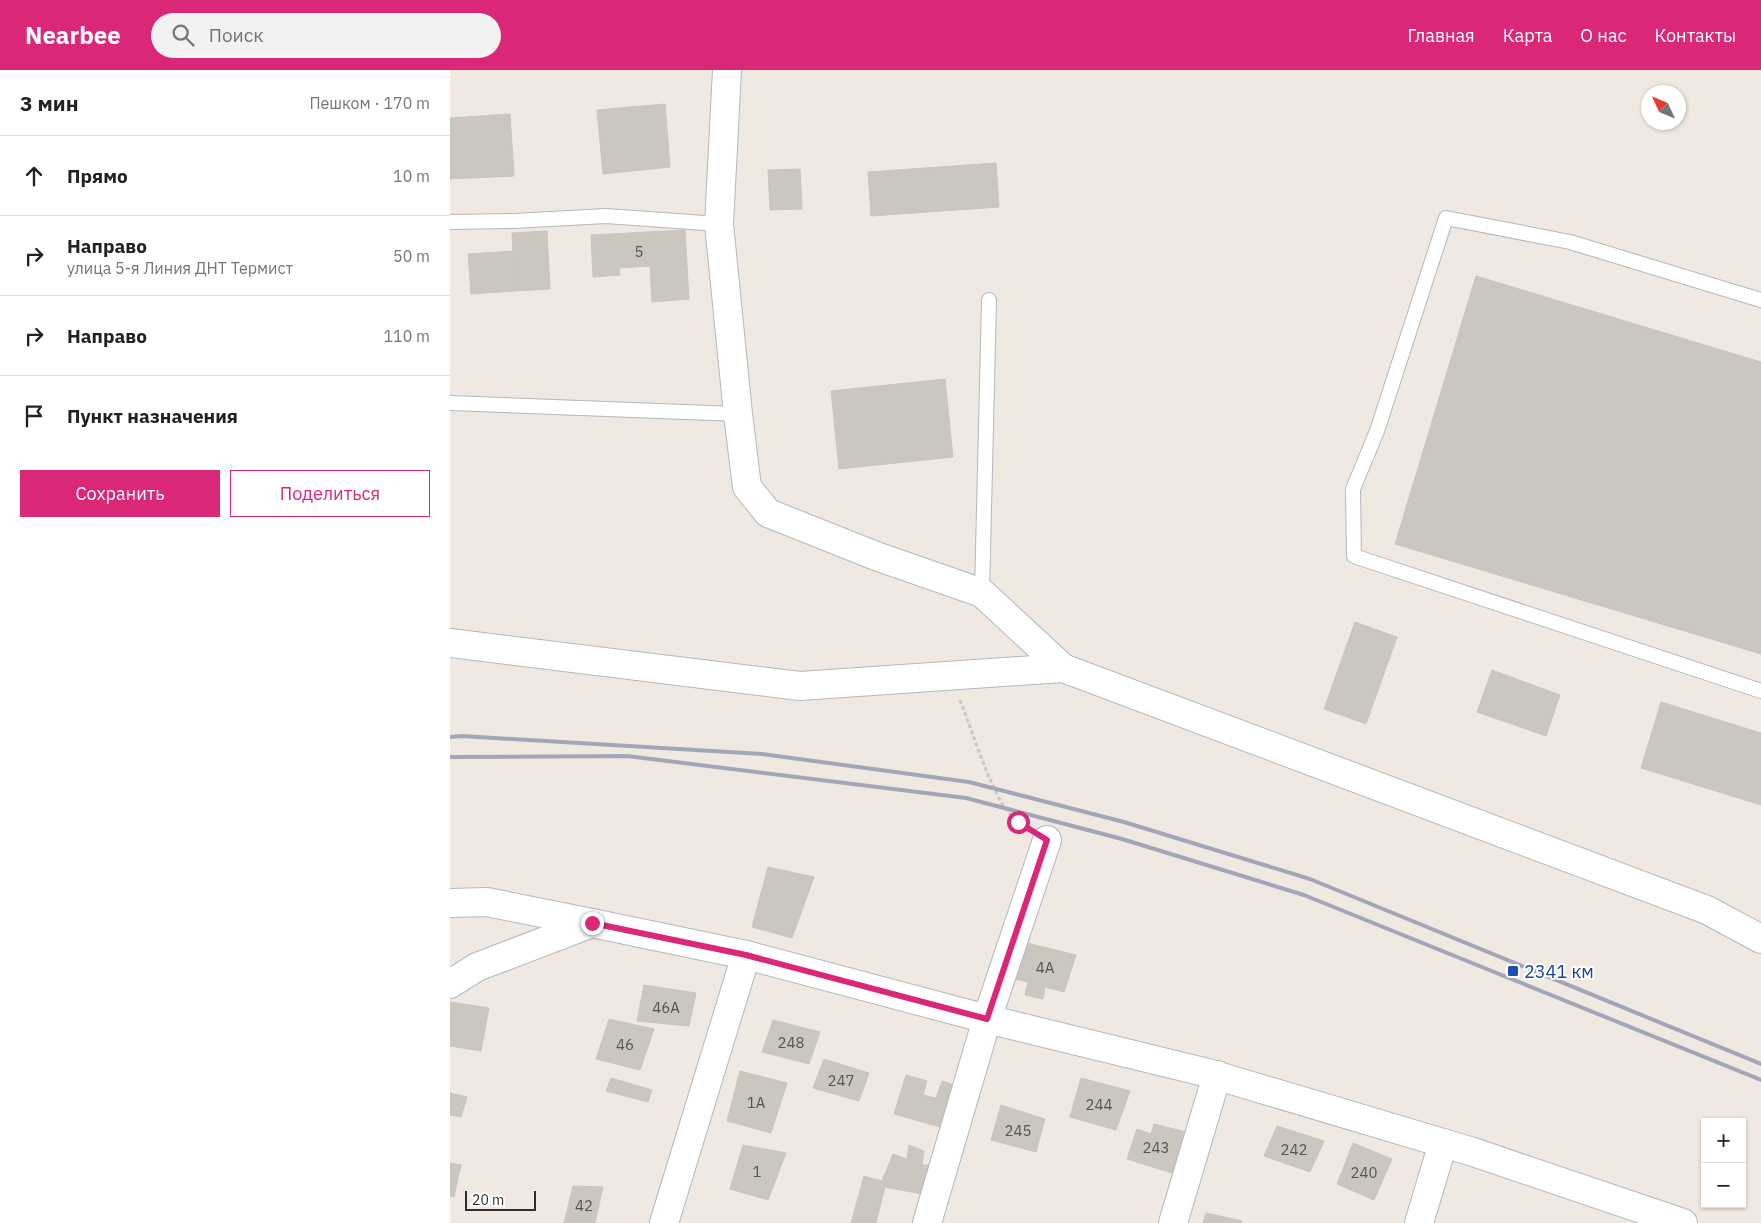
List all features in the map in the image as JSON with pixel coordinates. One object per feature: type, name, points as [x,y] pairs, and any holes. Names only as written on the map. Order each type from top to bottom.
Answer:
[{"type":"street","points":[[727,70],[719,224],[747,487],[768,513],[876,556],[982,592],[1063,668],[1706,910],[1761,940]]},
{"type":"street","points":[[450,643],[800,686],[1063,668]]},
{"type":"street","points":[[927,1223],[987,1019],[1047,840]]},
{"type":"street","points":[[450,903],[487,902],[746,955],[987,1019],[1217,1075],[1443,1143],[1652,1218],[1683,1223]]},
{"type":"street","points":[[450,984],[477,967],[592,923]]},
{"type":"street","points":[[664,1223],[746,955]]},
{"type":"street","points":[[1173,1223],[1217,1075]]},
{"type":"street","points":[[1419,1223],[1443,1143]]},
{"type":"lane","points":[[450,222],[606,216],[719,224]]},
{"type":"lane","points":[[1761,300],[1570,242],[1446,218],[1377,431],[1353,489],[1354,556],[1761,690]]},
{"type":"lane","points":[[982,592],[990,300]]},
{"type":"lane","points":[[450,403],[738,414]]},
{"type":"path","points":[[951,676],[995,789],[1005,808],[1018,822],[1047,840]]},
{"type":"building","points":[[665,104],[670,167],[603,174],[597,110]]},
{"type":"building","points":[[510,114],[514,176],[450,179],[450,118]]},
{"type":"building","points":[[996,163],[999,207],[871,216],[868,172]]},
{"type":"building","points":[[800,169],[802,209],[770,210],[768,170]]},
{"type":"building","points":[[685,230],[689,299],[652,302],[650,266],[619,268],[620,275],[593,277],[591,235]]},
{"type":"building","points":[[547,231],[550,289],[515,291],[512,233]]},
{"type":"building","points":[[513,251],[515,291],[471,294],[468,254]]},
{"type":"building","points":[[1476,276],[1761,362],[1761,654],[1395,544]]},
{"type":"building","points":[[945,379],[953,457],[839,469],[831,391]]},
{"type":"building","points":[[1355,622],[1397,637],[1366,724],[1324,709]]},
{"type":"building","points":[[1492,670],[1560,695],[1546,736],[1477,712]]},
{"type":"building","points":[[1661,702],[1761,733],[1761,805],[1641,768]]},
{"type":"building","points":[[768,867],[814,877],[792,938],[752,927]]},
{"type":"building","points":[[1023,942],[1076,955],[1064,992],[1045,987],[1043,999],[1025,995],[1028,982],[1015,979]]},
{"type":"building","points":[[644,985],[696,993],[689,1026],[637,1021]]},
{"type":"building","points":[[450,1002],[489,1008],[481,1051],[450,1046]]},
{"type":"building","points":[[609,1019],[654,1029],[640,1070],[596,1059]]},
{"type":"building","points":[[773,1020],[820,1032],[809,1064],[762,1052]]},
{"type":"building","points":[[824,1059],[869,1073],[859,1101],[813,1088]]},
{"type":"building","points":[[740,1071],[787,1083],[771,1133],[727,1121]]},
{"type":"building","points":[[906,1075],[927,1081],[923,1095],[936,1098],[942,1081],[954,1085],[940,1127],[894,1114]]},
{"type":"building","points":[[611,1078],[652,1090],[648,1102],[606,1091]]},
{"type":"building","points":[[1081,1078],[1130,1091],[1116,1130],[1070,1117]]},
{"type":"building","points":[[450,1093],[467,1097],[461,1117],[450,1115]]},
{"type":"building","points":[[1001,1105],[1045,1119],[1036,1152],[991,1140]]},
{"type":"building","points":[[1154,1124],[1186,1132],[1172,1173],[1127,1159],[1137,1129],[1151,1134]]},
{"type":"building","points":[[1277,1126],[1324,1141],[1310,1172],[1264,1156]]},
{"type":"building","points":[[1353,1143],[1392,1159],[1374,1200],[1337,1184]]},
{"type":"building","points":[[743,1145],[786,1153],[768,1200],[730,1189]]},
{"type":"building","points":[[909,1145],[924,1151],[922,1165],[931,1165],[922,1194],[885,1187],[876,1223],[851,1223],[864,1176],[882,1181],[893,1154],[907,1159]]},
{"type":"building","points":[[450,1163],[461,1165],[454,1197],[450,1196]]},
{"type":"building","points":[[573,1186],[603,1187],[595,1223],[564,1223]]},
{"type":"building","points":[[1206,1213],[1242,1221],[1241,1223],[1203,1223]]},
{"type":"railway","points":[[450,737],[462,736],[762,754],[969,782],[1124,822],[1310,879],[1761,1064]]},
{"type":"railway","points":[[450,757],[627,756],[966,798],[1122,839],[1304,895],[1761,1080]]},
{"type":"place","name":"2341 км","points":[[1513,971]]},
{"type":"route","points":[[592,923],[746,955],[987,1019],[1047,840],[1018,822]]}]
